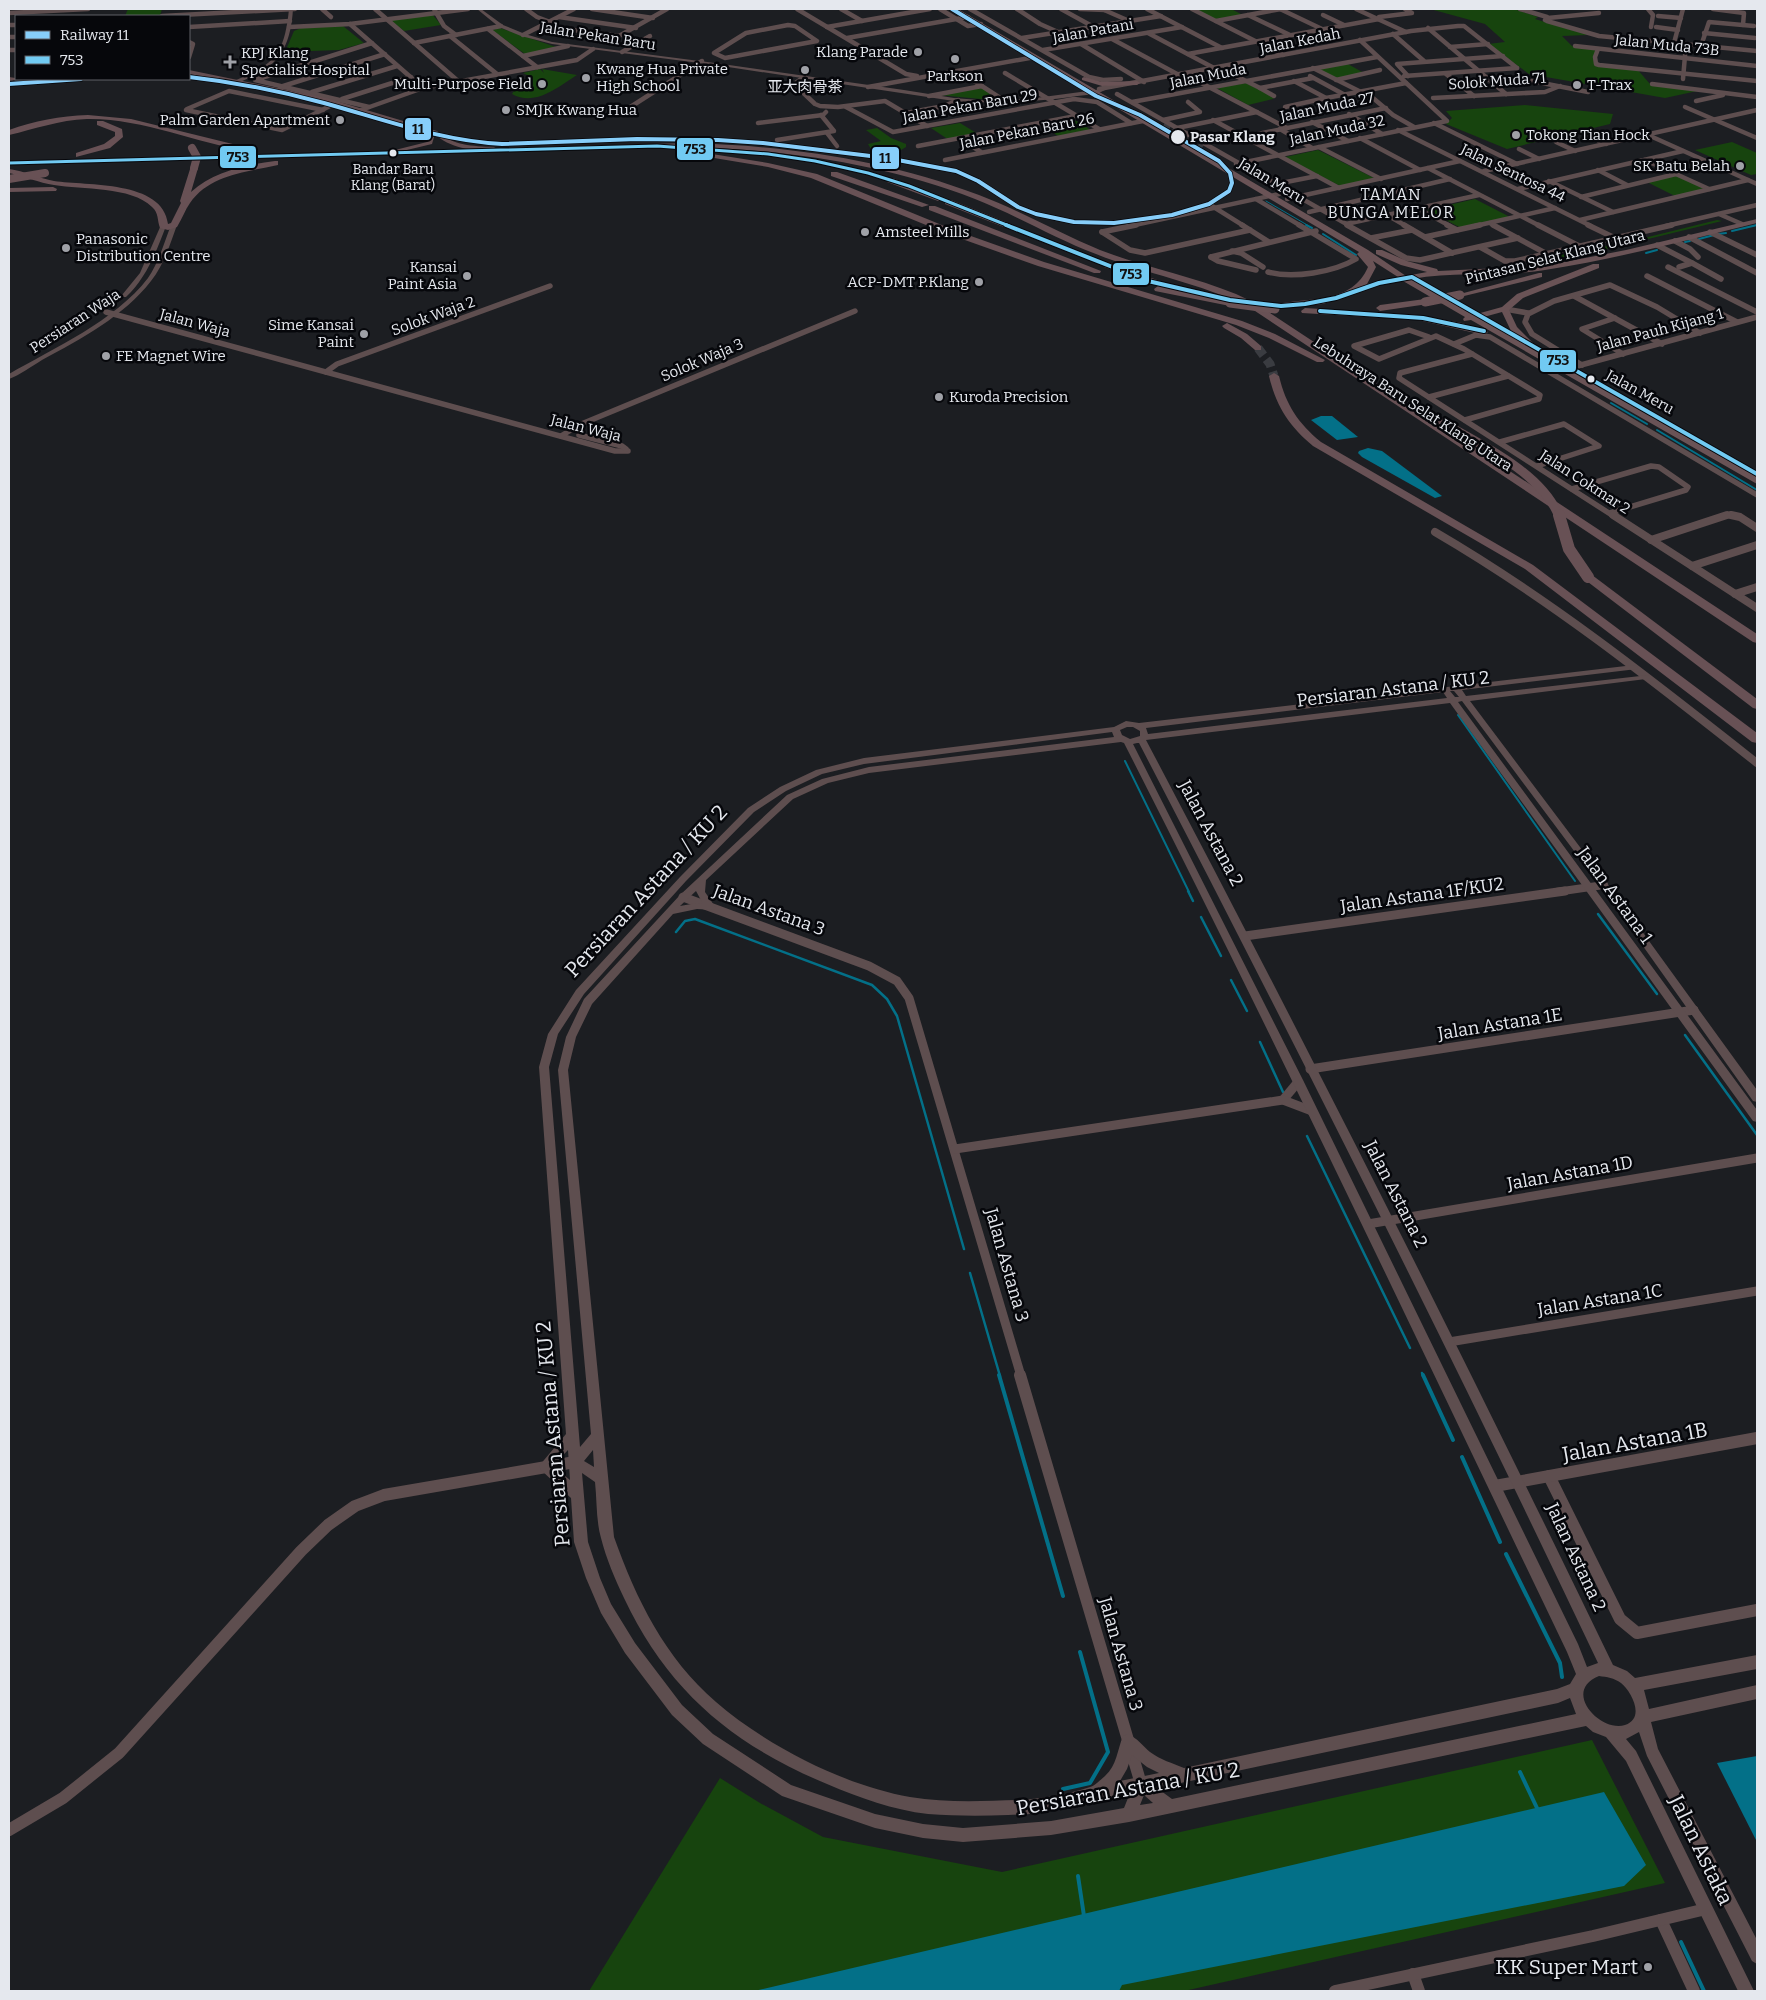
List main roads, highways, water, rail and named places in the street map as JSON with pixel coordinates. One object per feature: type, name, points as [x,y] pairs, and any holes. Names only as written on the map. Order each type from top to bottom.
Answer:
[{"type":"highway","name":"Jalan Meru","points":[[954,9],[1077,75],[1143,121],[1273,190],[1314,227],[1335,234],[1408,278],[1757,474]]},
{"type":"highway","name":"Jalan Meru","points":[[960,9],[1004,34],[1013,35],[1078,83],[1118,97],[1163,123]]},
{"type":"highway","points":[[1077,75],[1087,82],[1098,84],[1117,85],[1139,81]]},
{"type":"highway","points":[[1072,93],[1078,83]]},
{"type":"highway","points":[[1118,97],[1120,88],[1124,86]]},
{"type":"highway","points":[[1084,94],[1098,91]]},
{"type":"highway","points":[[9,132],[49,122],[85,117],[116,119],[204,141],[250,149],[386,152]]},
{"type":"highway","points":[[9,137],[42,126],[72,122],[106,124],[119,131],[119,137],[116,140],[94,152],[11,164]]},
{"type":"highway","points":[[156,128],[182,139],[192,148],[197,157],[183,207]]},
{"type":"highway","name":"Lebuhraya Baru Selat Klang Utara","points":[[11,164],[386,152],[709,145],[795,151],[874,165],[957,190],[998,205],[1096,252],[1231,293],[1389,394],[1757,639]]},
{"type":"highway","name":"Lebuhraya Baru Selat Klang Utara","points":[[657,146],[741,151],[815,161],[868,172],[909,186],[1148,281],[1230,302]]},
{"type":"highway","name":"Jalan Meru","points":[[1202,148],[1235,165],[1287,199],[1350,236],[1408,278]]},
{"type":"highway","name":"Lebuhraya Baru Selat Klang Utara","points":[[11,164],[645,150],[717,153],[788,163],[856,181],[929,207],[1075,264],[1130,282],[1230,302]]},
{"type":"highway","name":"Lebuhraya Baru Selat Klang Utara","points":[[645,150],[708,154],[768,164],[814,176],[951,232],[1041,264],[1239,323],[1288,343],[1332,366],[1757,649]]},
{"type":"highway","points":[[9,171],[52,182],[115,189],[141,197],[154,205],[163,215],[163,226],[168,227],[174,225],[190,197],[201,187],[239,171],[274,163],[359,157]]},
{"type":"highway","points":[[69,170],[147,162]]},
{"type":"highway","points":[[9,178],[49,173]]},
{"type":"highway","points":[[9,190],[115,189]]},
{"type":"highway","name":"Pintasan Selat Klang Utara","points":[[1297,310],[1354,310],[1425,302],[1460,295],[1757,220]]},
{"type":"highway","points":[[1335,234],[1369,260],[1372,267],[1366,280],[1351,293]]},
{"type":"highway","points":[[1350,236],[1404,263],[1431,271],[1457,274]]},
{"type":"highway","points":[[1277,307],[1323,302],[1379,283],[1428,274],[1544,268],[1626,252]]},
{"type":"highway","points":[[1230,302],[1297,310],[1367,313],[1457,321],[1505,309],[1520,296],[1544,285],[1623,257],[1627,254],[1626,252]]},
{"type":"highway","points":[[1129,290],[1219,322],[1244,336],[1258,348]]},
{"type":"highway","points":[[1277,307],[1354,310]]},
{"type":"highway","points":[[1505,309],[1510,325],[1514,330],[1540,351]]},
{"type":"highway","name":"Jalan Meru","points":[[1475,316],[1518,345],[1757,481]]},
{"type":"highway","points":[[1418,318],[1464,326],[1518,345]]},
{"type":"highway","points":[[1274,376],[1285,412],[1296,427],[1317,444],[1506,552],[1535,571],[1757,739]]},
{"type":"highway","points":[[1389,394],[1402,399],[1512,464],[1535,481],[1554,504],[1566,535],[1569,549],[1588,578],[1757,705]]},
{"type":"main road","points":[[190,74],[238,81],[361,110],[435,132],[450,143],[470,148],[531,149]]},
{"type":"main road","points":[[190,74],[332,105],[428,135],[437,143],[442,142],[443,139]]},
{"type":"main road","points":[[386,152],[417,148],[432,140]]},
{"type":"water","points":[[1321,416],[1332,416],[1358,437],[1337,440],[1311,420]]},
{"type":"water","points":[[1368,448],[1382,451],[1442,496],[1435,498],[1358,453]]},
{"type":"water","points":[[1757,1756],[1757,1842],[1717,1763]]},
{"type":"water","points":[[1604,1792],[1646,1865],[1624,1886],[1122,1985],[1119,1991],[754,1991]]},
{"type":"waterway","points":[[1266,201],[1309,226]]},
{"type":"waterway","points":[[1306,225],[1312,228]]},
{"type":"waterway","points":[[1732,231],[1757,225],[1753,226]]},
{"type":"waterway","points":[[1718,234],[1726,233]]},
{"type":"waterway","points":[[1323,234],[1356,255]]},
{"type":"waterway","points":[[1699,239],[1714,235]]},
{"type":"waterway","points":[[1685,242],[1690,241]]},
{"type":"waterway","points":[[1646,253],[1657,250]]},
{"type":"waterway","points":[[1611,403],[1647,424]]},
{"type":"waterway","points":[[1657,430],[1757,490]]},
{"type":"waterway","points":[[1458,715],[1575,881]]},
{"type":"waterway","points":[[1125,761],[1189,892]]},
{"type":"waterway","points":[[1188,891],[1193,901]]},
{"type":"waterway","points":[[1598,914],[1657,994]]},
{"type":"waterway","points":[[1201,917],[1221,956]]},
{"type":"waterway","points":[[676,932],[685,921],[695,919],[872,985],[887,999],[897,1016],[964,1249]]},
{"type":"waterway","points":[[1231,980],[1247,1011]]},
{"type":"waterway","points":[[1685,1035],[1757,1135]]},
{"type":"waterway","points":[[1260,1042],[1283,1092]]},
{"type":"waterway","points":[[1307,1136],[1410,1348]]},
{"type":"waterway","points":[[970,1273],[1000,1376]]},
{"type":"waterway","points":[[999,1375],[1063,1596]]},
{"type":"waterway","points":[[1423,1375],[1453,1440]]},
{"type":"waterway","points":[[1462,1457],[1500,1542]]},
{"type":"waterway","points":[[1506,1554],[1560,1663],[1562,1677]]},
{"type":"waterway","points":[[1063,1789],[1090,1783],[1108,1752],[1080,1652]]},
{"type":"waterway","points":[[1520,1772],[1537,1808]]},
{"type":"waterway","points":[[1078,1876],[1084,1916]]},
{"type":"waterway","points":[[1681,1942],[1704,1991]]},
{"type":"tunnel","points":[[1163,126],[1202,148]]},
{"type":"tunnel","points":[[1258,348],[1270,364],[1274,376]]},
{"type":"rail line","name":"11","points":[[190,77],[223,81],[321,102],[441,136],[481,143],[502,144],[637,139],[718,140],[763,143],[887,158],[956,171],[978,181],[1018,207],[1036,214],[1074,222],[1114,223],[1172,215],[1209,204],[1229,191],[1232,183],[1230,173],[1219,161],[1140,115],[1096,96],[952,9]]},
{"type":"rail line","name":"11","points":[[9,84],[67,80]]},
{"type":"place","name":"Klang Parade","points":[[918,52]]},
{"type":"place","name":"Parkson","points":[[955,59]]},
{"type":"place","name":"KPJ Klang Specialist Hospital","points":[[230,62]]},
{"type":"place","name":"亚大肉骨茶","points":[[805,70]]},
{"type":"place","name":"Kwang Hua Private High School","points":[[586,78]]},
{"type":"place","name":"Multi-Purpose Field","points":[[542,84]]},
{"type":"place","name":"T-Trax","points":[[1577,85]]},
{"type":"place","name":"SMJK Kwang Hua","points":[[506,110]]},
{"type":"place","name":"Palm Garden Apartment","points":[[340,120]]},
{"type":"place","name":"Tokong Tian Hock","points":[[1516,135]]},
{"type":"place","name":"Pasar Klang","points":[[1178,137]]},
{"type":"place","name":"Bandar Baru Klang (Barat)","points":[[393,153]]},
{"type":"place","name":"SK Batu Belah","points":[[1740,166]]},
{"type":"place","name":"Amsteel Mills","points":[[865,232]]},
{"type":"place","name":"Panasonic Distribution Centre","points":[[66,248]]},
{"type":"place","name":"Kansai Paint Asia","points":[[467,276]]},
{"type":"place","name":"ACP-DMT P.Klang","points":[[979,282]]},
{"type":"place","name":"Sime Kansai Paint","points":[[364,334]]},
{"type":"place","name":"FE Magnet Wire","points":[[106,356]]},
{"type":"place","name":"Kuroda Precision","points":[[939,397]]},
{"type":"place","name":"KK Super Mart","points":[[1648,1967]]},
{"type":"district","name":"TAMAN BUNGA MELOR","points":[[1391,203]]}]
